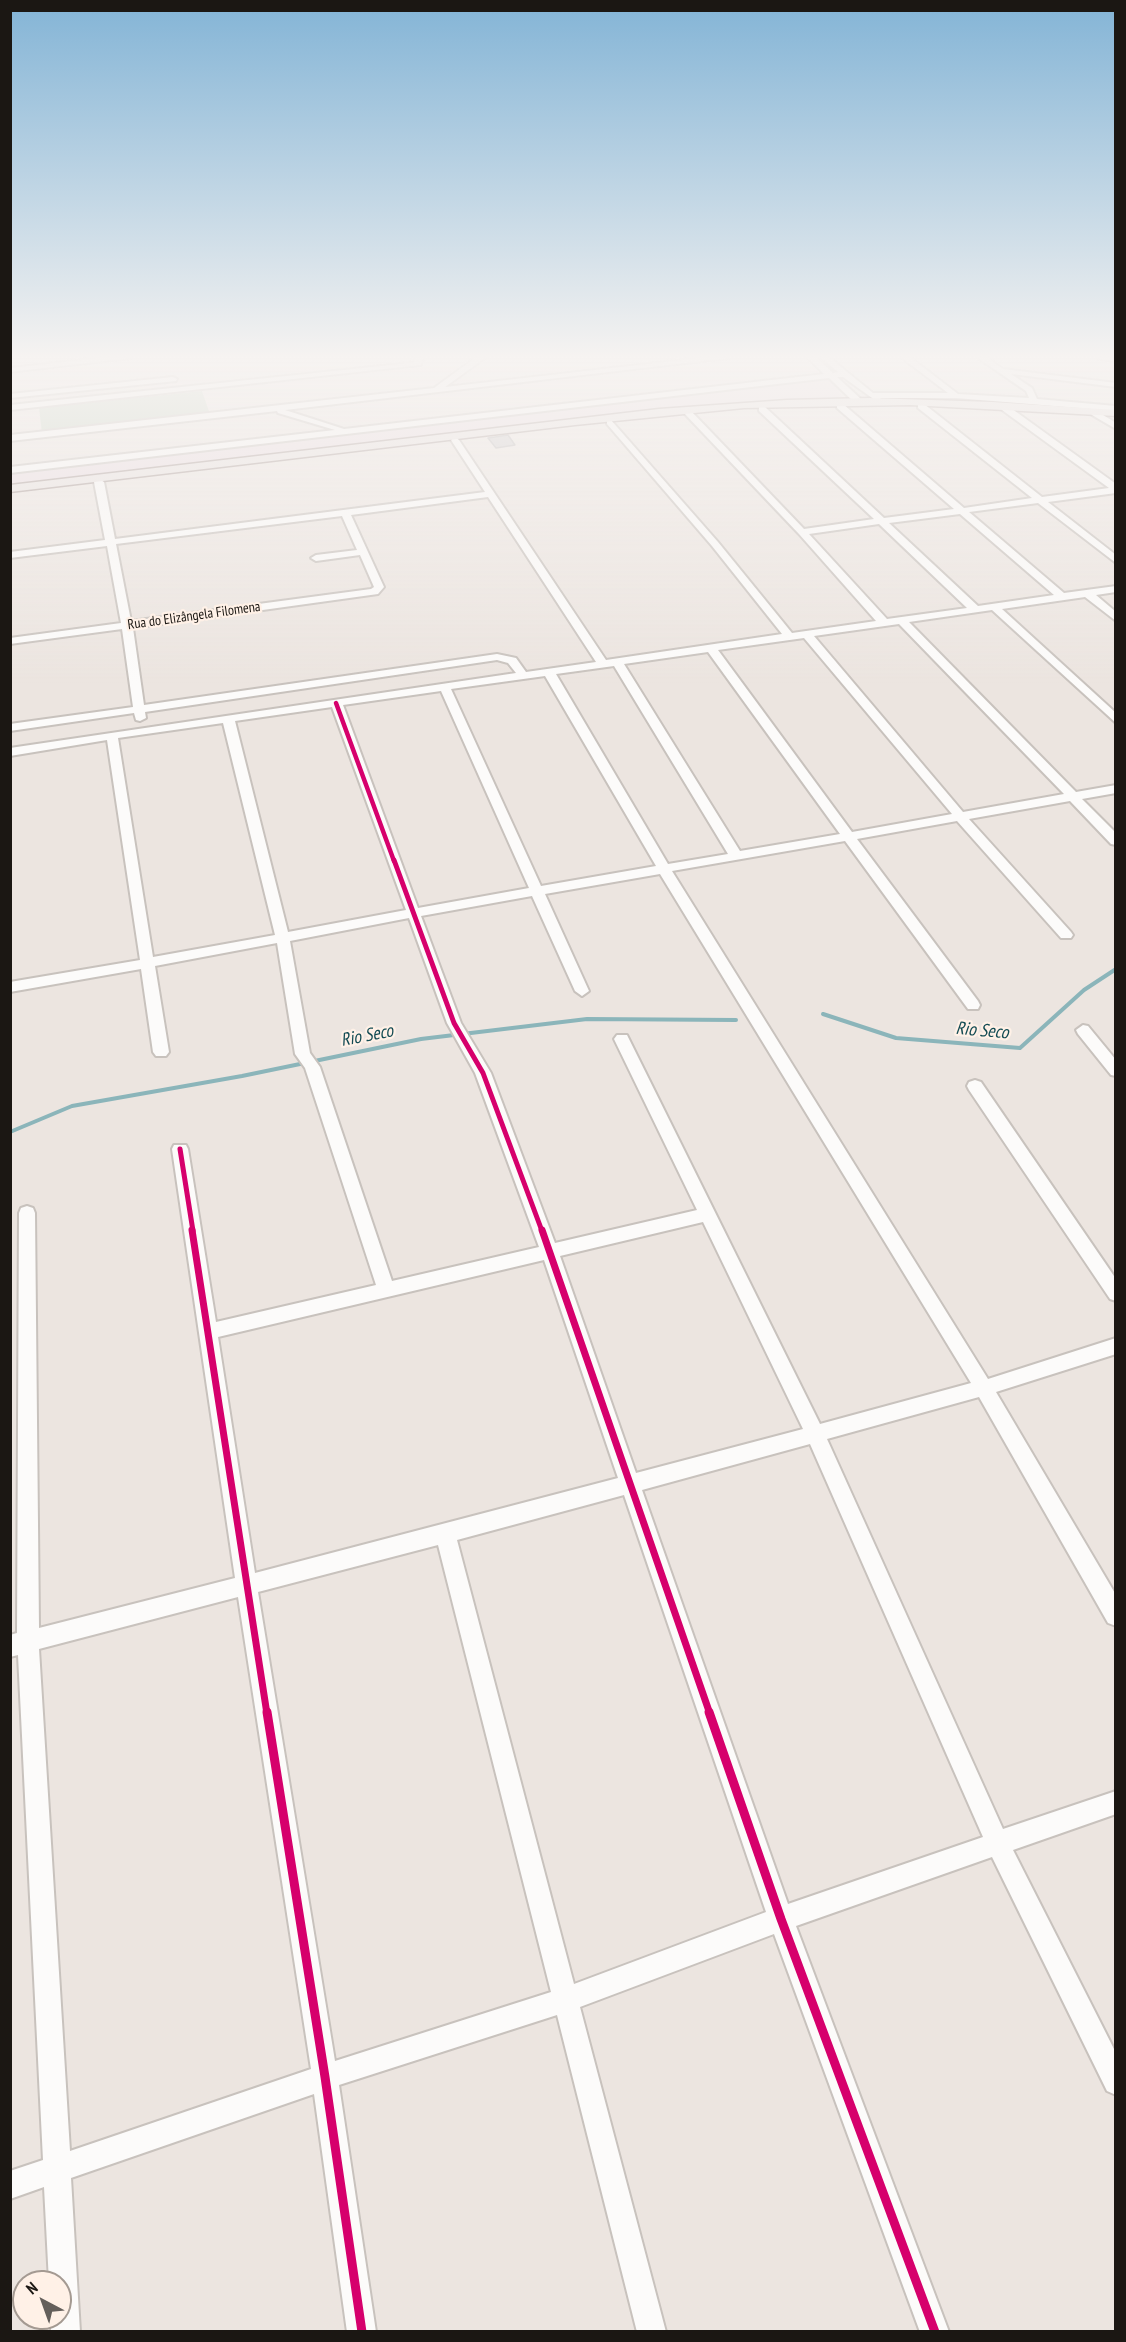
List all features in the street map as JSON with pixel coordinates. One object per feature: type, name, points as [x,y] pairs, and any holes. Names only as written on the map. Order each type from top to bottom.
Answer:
[{"type":"main road","points":[[10,490],[201,467]]},
{"type":"main road","points":[[10,490],[224,467]]},
{"type":"street","points":[[10,470],[33,467]]},
{"type":"street","points":[[473,467],[603,664]]},
{"type":"street","points":[[649,467],[790,637]]},
{"type":"street","points":[[740,467],[885,624]]},
{"type":"street","points":[[823,467],[975,609]]},
{"type":"street","points":[[911,467],[1062,597]]},
{"type":"street","points":[[999,467],[1116,560]]},
{"type":"street","points":[[1085,467],[1116,490]]},
{"type":"street","points":[[99,482],[127,626],[142,731]]},
{"type":"street","points":[[802,532],[1116,490]]},
{"type":"street","points":[[10,555],[491,494]]},
{"type":"street","points":[[316,558],[363,552],[346,513]]},
{"type":"street","name":"Rua do Elizângela Filomena","points":[[10,641],[378,590],[363,552]]},
{"type":"street","points":[[10,752],[228,718],[903,622],[993,606],[1116,589]]},
{"type":"street","points":[[1087,593],[1116,618]]},
{"type":"street","points":[[993,606],[1116,720]]},
{"type":"street","points":[[903,622],[1116,842]]},
{"type":"street","points":[[807,635],[960,816],[1066,935]]},
{"type":"street","points":[[711,649],[851,836],[973,1005]]},
{"type":"street","points":[[10,728],[497,657],[512,660],[524,676]]},
{"type":"street","points":[[617,662],[736,856]]},
{"type":"street","points":[[549,672],[664,869],[984,1388],[1116,1616]]},
{"type":"street","points":[[445,688],[582,991]]},
{"type":"street","points":[[336,703],[454,1023],[483,1073],[550,1252],[781,1919],[935,2331]]},
{"type":"street","points":[[228,718],[282,938],[303,1054],[312,1067],[386,1289]]},
{"type":"street","points":[[112,736],[161,1052]]},
{"type":"street","points":[[10,987],[1116,789]]},
{"type":"street","points":[[1083,1030],[1116,1071]]},
{"type":"street","points":[[622,1039],[815,1434],[997,1842],[1116,2082]]},
{"type":"street","points":[[975,1086],[1116,1294]]},
{"type":"street","points":[[180,1149],[325,2078],[362,2331]]},
{"type":"street","points":[[27,1213],[19,1644],[58,2169],[66,2331]]},
{"type":"street","points":[[208,1331],[709,1214]]},
{"type":"street","points":[[19,1644],[247,1587],[815,1434],[984,1388],[1116,1346]]},
{"type":"street","points":[[445,1534],[652,2331]]},
{"type":"street","points":[[10,2185],[325,2078],[565,2000],[781,1919],[1116,1802]]},
{"type":"shaded area","points":[[42,467],[154,467],[11,484],[10,471]]},
{"type":"waterway","name":"Rio Seco","points":[[823,1014],[896,1038],[1020,1048],[1084,990],[1116,969]]},
{"type":"waterway","name":"Rio Seco","points":[[10,1132],[72,1106],[242,1076],[421,1039],[587,1019],[736,1020]]},
{"type":"cycle path","points":[[336,703],[454,1023],[483,1073],[550,1252],[781,1919],[935,2332]]},
{"type":"cycle path","points":[[180,1149],[325,2077],[362,2332]]}]
